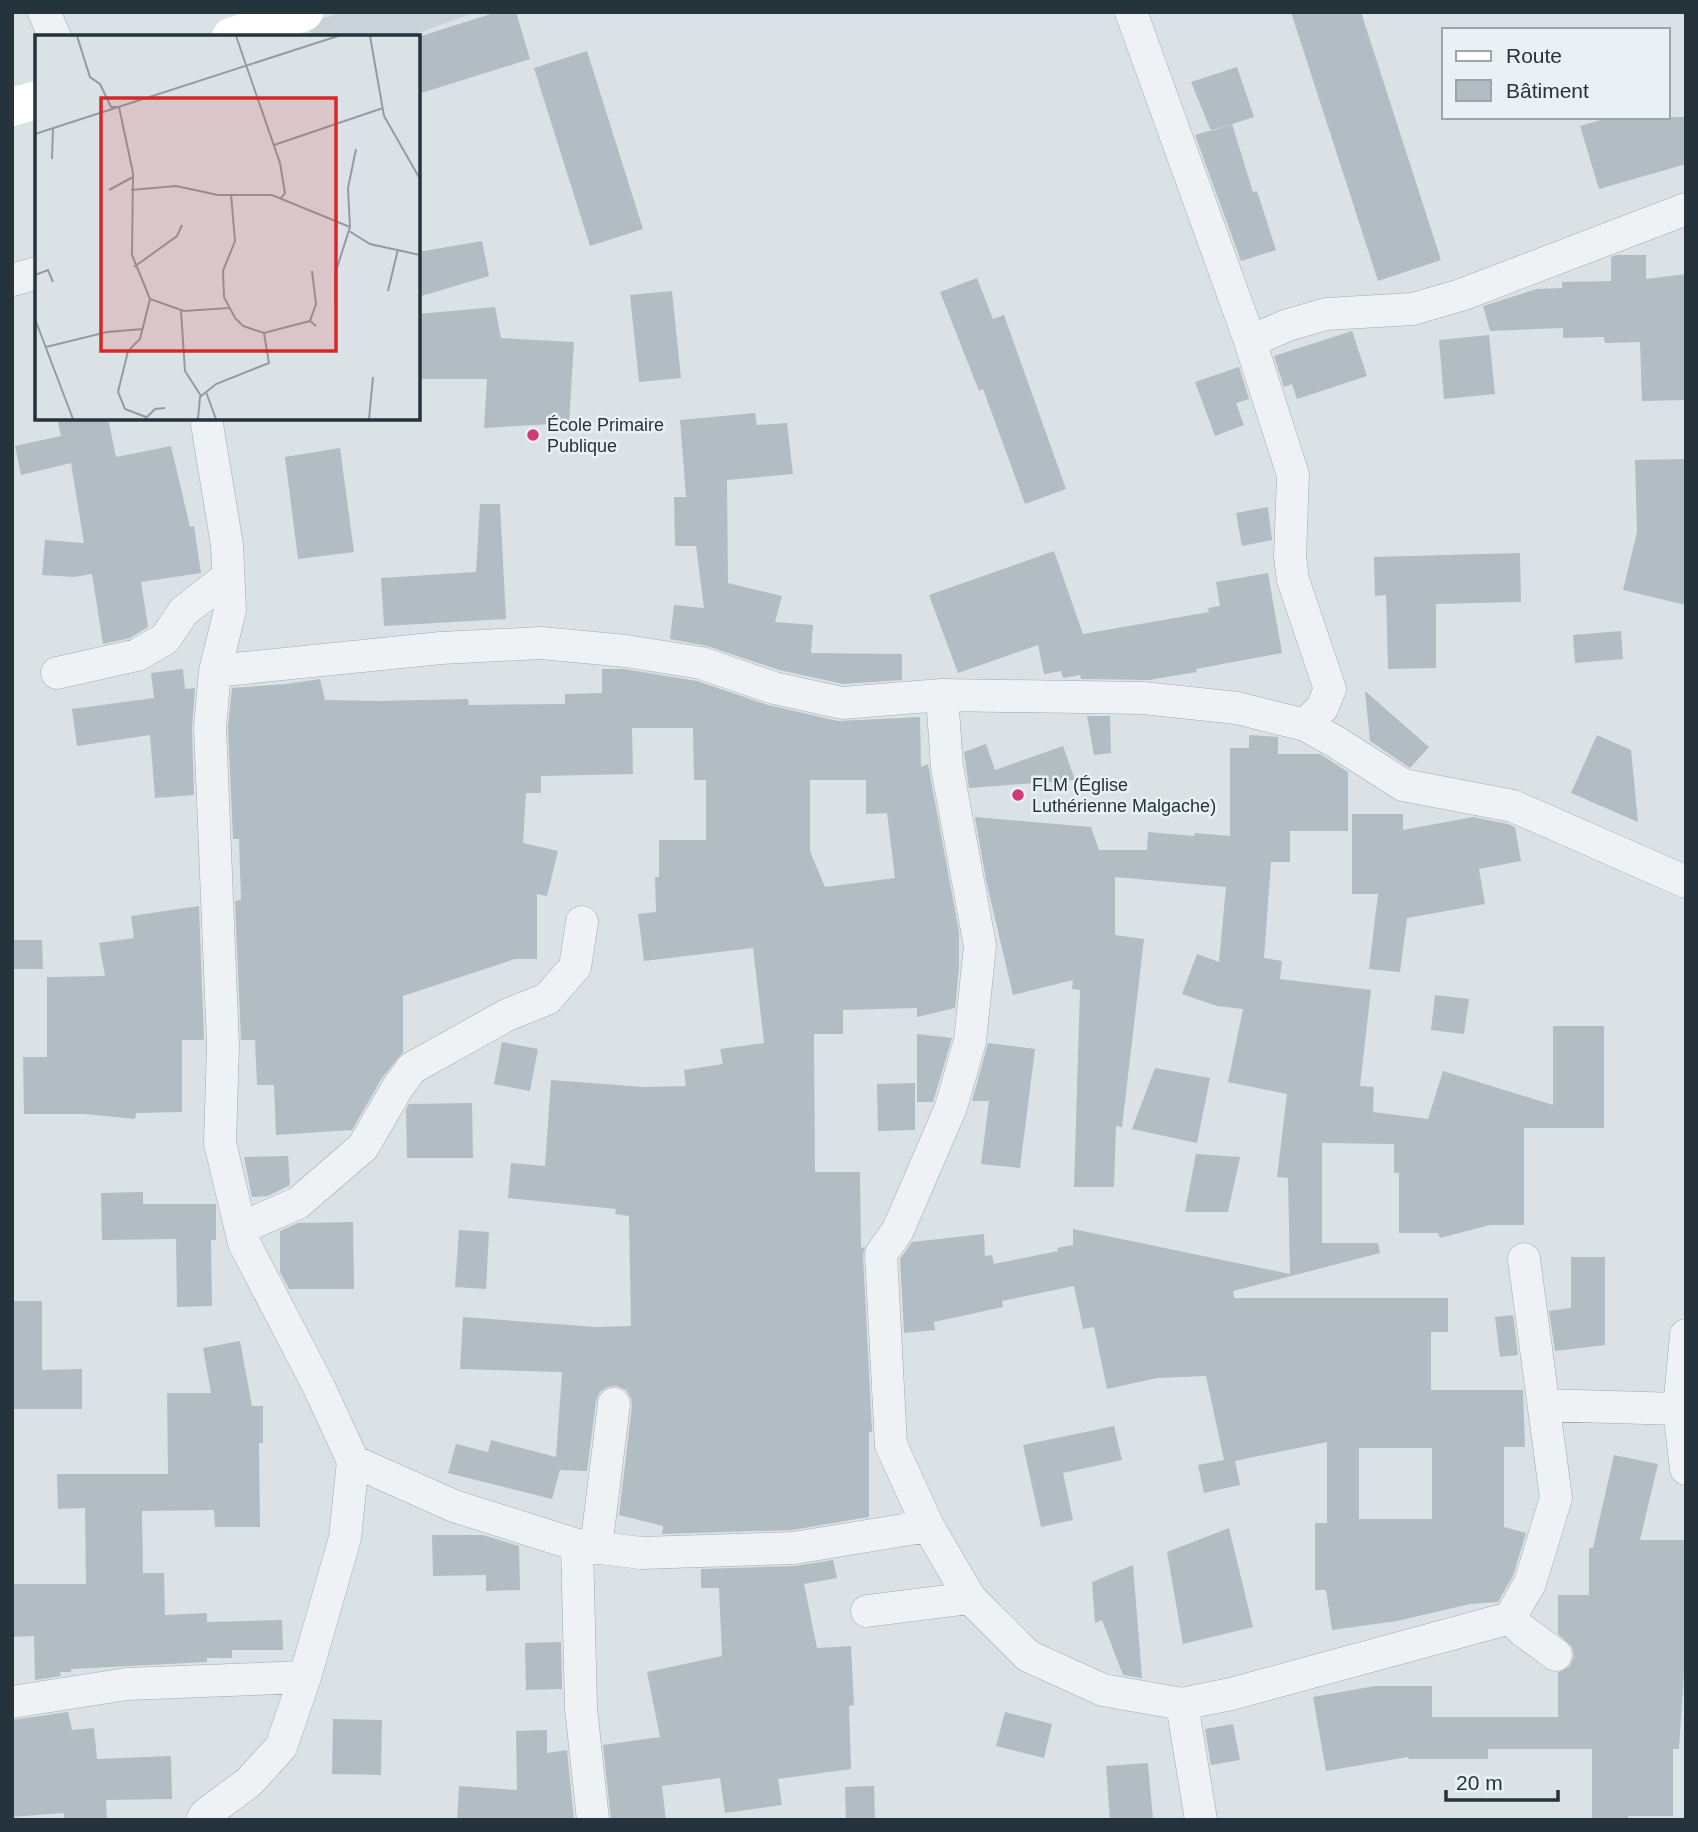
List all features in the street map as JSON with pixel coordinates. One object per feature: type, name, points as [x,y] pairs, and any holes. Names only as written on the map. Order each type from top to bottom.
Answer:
[{"type":"street","points":[[44,12],[54,35]]},
{"type":"street","points":[[237,35],[304,12]]},
{"type":"street","points":[[1131,12],[1251,341],[1293,475],[1290,557],[1293,580],[1330,689],[1322,708],[1305,725]]},
{"type":"street","points":[[12,107],[35,101]]},
{"type":"street","points":[[1251,341],[1287,325],[1326,314],[1413,309],[1461,295],[1686,209]]},
{"type":"street","points":[[12,281],[35,274]]},
{"type":"street","points":[[202,1820],[205,1814],[249,1782],[281,1747],[305,1677],[345,1538],[353,1461],[319,1387],[244,1243],[220,1143],[223,1045],[210,727],[215,671],[230,610],[227,545],[206,420]]},
{"type":"street","points":[[57,673],[137,655],[156,645],[165,639],[184,611],[228,576]]},
{"type":"street","points":[[215,671],[441,648],[541,643],[626,651],[701,663],[774,688],[842,703],[942,695],[1143,698],[1237,708],[1305,725],[1403,785],[1513,806],[1686,882]]},
{"type":"street","points":[[942,695],[947,767],[980,946],[970,1041],[951,1107],[898,1230],[881,1254],[891,1445],[928,1526],[970,1598],[1028,1657],[1103,1690],[1182,1704],[1231,1694],[1510,1618],[1530,1583],[1556,1498],[1524,1259]]},
{"type":"street","points":[[241,1228],[298,1203],[363,1147],[412,1068],[506,1015],[547,999],[576,967],[582,922]]},
{"type":"street","points":[[1686,1335],[1679,1409],[1686,1469]]},
{"type":"street","points":[[593,1820],[581,1708],[586,1547],[614,1404]]},
{"type":"street","points":[[1544,1405],[1679,1409]]},
{"type":"street","points":[[353,1461],[454,1506],[586,1547],[641,1553],[794,1548],[928,1526]]},
{"type":"street","points":[[867,1611],[970,1598]]},
{"type":"street","points":[[1510,1618],[1556,1655]]},
{"type":"street","points":[[12,1702],[127,1684],[305,1677]]},
{"type":"street","points":[[1182,1704],[1201,1820]]},
{"type":"shaded area","points":[[341,12],[476,12],[413,35],[311,35],[308,24]]},
{"type":"building","points":[[497,12],[516,12],[530,59],[420,93],[420,36]]},
{"type":"building","points":[[1291,12],[1361,12],[1441,260],[1378,281]]},
{"type":"building","points":[[587,51],[643,229],[590,246],[534,68]]},
{"type":"building","points":[[1237,67],[1254,117],[1211,131],[1191,82]]},
{"type":"building","points":[[1686,117],[1686,164],[1599,189],[1580,126],[1604,119]]},
{"type":"building","points":[[1232,124],[1253,192],[1257,191],[1276,250],[1241,261],[1195,135]]},
{"type":"building","points":[[482,241],[489,276],[420,296],[420,252]]},
{"type":"building","points":[[1646,255],[1646,279],[1686,274],[1686,400],[1642,401],[1640,342],[1605,343],[1604,337],[1563,338],[1563,328],[1490,331],[1483,306],[1537,289],[1562,288],[1562,282],[1611,281],[1611,257]]},
{"type":"building","points":[[977,278],[993,319],[1004,315],[1066,489],[1025,504],[983,389],[979,391],[940,292]]},
{"type":"building","points":[[672,291],[681,378],[639,382],[630,295]]},
{"type":"building","points":[[495,307],[501,338],[574,342],[569,423],[484,428],[487,379],[420,379],[420,314]]},
{"type":"building","points":[[1352,331],[1367,376],[1297,399],[1292,384],[1284,387],[1274,356]]},
{"type":"building","points":[[1489,335],[1495,394],[1444,399],[1439,340]]},
{"type":"building","points":[[1239,367],[1249,399],[1236,403],[1244,425],[1215,436],[1195,382]]},
{"type":"building","points":[[755,413],[757,425],[787,423],[793,474],[727,480],[728,583],[782,596],[775,622],[813,625],[811,653],[902,654],[902,680],[843,684],[779,670],[707,646],[670,639],[674,605],[704,608],[696,546],[675,546],[674,497],[686,497],[680,420]]},
{"type":"building","points":[[57,420],[108,420],[116,457],[171,446],[190,527],[194,526],[201,573],[141,582],[148,627],[130,638],[103,644],[92,574],[74,577],[42,575],[45,540],[84,543],[71,463],[21,475],[15,446],[61,436]]},
{"type":"building","points":[[340,448],[354,552],[298,559],[285,457]]},
{"type":"building","points":[[1686,459],[1686,605],[1623,590],[1637,532],[1635,460]]},
{"type":"building","points":[[480,504],[500,504],[506,619],[384,626],[381,578],[476,572]]},
{"type":"building","points":[[1268,507],[1272,540],[1242,546],[1236,513]]},
{"type":"building","points":[[1054,551],[1083,634],[1209,612],[1208,608],[1220,606],[1216,582],[1268,573],[1282,653],[1149,680],[1081,679],[1080,675],[1063,678],[1061,671],[1044,674],[1038,645],[958,673],[929,595]]},
{"type":"building","points":[[1520,553],[1521,602],[1436,604],[1436,668],[1388,669],[1386,595],[1375,596],[1374,557]]},
{"type":"building","points":[[1621,631],[1623,659],[1575,663],[1573,635]]},
{"type":"building","points":[[183,669],[185,689],[195,688],[192,728],[194,795],[155,798],[150,735],[77,746],[72,709],[154,698],[151,673]]},
{"type":"building","points":[[602,669],[624,669],[697,681],[768,705],[838,721],[920,717],[921,767],[928,764],[959,932],[955,1008],[917,1017],[917,1008],[843,1010],[843,1034],[814,1034],[815,1172],[860,1172],[861,1248],[865,1247],[863,1255],[872,1432],[869,1432],[869,1517],[792,1530],[662,1534],[663,1526],[619,1515],[632,1406],[626,1390],[616,1386],[600,1392],[596,1401],[587,1471],[560,1470],[552,1499],[448,1473],[456,1444],[488,1452],[491,1440],[556,1457],[562,1372],[460,1369],[463,1317],[596,1327],[631,1326],[629,1216],[615,1214],[616,1209],[508,1198],[511,1163],[545,1166],[551,1080],[643,1087],[686,1086],[684,1070],[723,1064],[720,1049],[764,1043],[753,948],[644,961],[638,914],[656,912],[655,877],[659,877],[659,840],[706,840],[706,780],[694,780],[693,728],[632,728],[633,774],[541,776],[541,793],[526,793],[523,843],[558,851],[547,896],[537,894],[537,959],[515,959],[403,996],[403,1052],[382,1078],[352,1130],[276,1135],[274,1085],[257,1085],[255,1040],[241,1040],[235,901],[241,900],[239,839],[233,839],[228,727],[232,688],[320,679],[325,700],[468,699],[469,705],[565,704],[565,694],[602,693]],"holes":[[[810,780],[866,780],[866,814],[887,813],[895,878],[825,887],[810,851]]]},
{"type":"building","points":[[1365,691],[1429,747],[1410,768],[1370,741]]},
{"type":"building","points":[[1087,716],[1110,716],[1111,753],[1094,755]]},
{"type":"building","points":[[1249,735],[1278,737],[1278,754],[1320,754],[1348,772],[1348,831],[1290,831],[1290,862],[1271,862],[1264,958],[1282,961],[1280,979],[1371,990],[1360,1086],[1374,1087],[1373,1112],[1428,1119],[1443,1071],[1553,1105],[1553,1026],[1604,1026],[1604,1128],[1524,1128],[1524,1225],[1490,1225],[1440,1238],[1438,1233],[1399,1233],[1399,1173],[1394,1173],[1394,1144],[1322,1143],[1322,1243],[1378,1243],[1380,1253],[1233,1291],[1234,1298],[1448,1298],[1448,1332],[1431,1332],[1431,1390],[1523,1390],[1525,1447],[1504,1447],[1504,1527],[1526,1533],[1513,1576],[1498,1602],[1470,1604],[1397,1621],[1332,1630],[1326,1590],[1315,1590],[1315,1523],[1327,1523],[1327,1442],[1235,1461],[1240,1485],[1204,1493],[1198,1465],[1224,1460],[1206,1376],[1157,1378],[1107,1389],[1094,1327],[1083,1329],[1074,1286],[1002,1301],[1003,1307],[934,1322],[935,1330],[904,1333],[900,1259],[912,1242],[984,1234],[985,1256],[992,1255],[994,1264],[1058,1251],[1057,1248],[1073,1245],[1073,1229],[1290,1274],[1288,1178],[1277,1177],[1287,1094],[1228,1082],[1243,1009],[1217,1006],[1182,994],[1197,954],[1219,962],[1226,887],[1115,877],[1115,935],[1144,939],[1122,1127],[1116,1126],[1114,1187],[1074,1187],[1080,990],[1072,989],[1073,980],[1013,995],[986,880],[975,817],[1091,827],[1099,850],[1147,850],[1148,832],[1230,836],[1230,748],[1249,748]],"holes":[[[1359,1448],[1432,1448],[1432,1519],[1359,1519]]]},
{"type":"building","points":[[1597,735],[1631,750],[1638,822],[1571,793]]},
{"type":"building","points":[[986,744],[995,770],[1063,746],[1075,780],[969,788],[964,752]]},
{"type":"building","points":[[1352,814],[1403,814],[1403,830],[1473,817],[1508,824],[1515,827],[1521,861],[1479,869],[1485,904],[1407,918],[1400,972],[1369,969],[1378,894],[1352,894]]},
{"type":"building","points":[[199,906],[204,1040],[182,1040],[182,1112],[136,1113],[135,1119],[85,1114],[24,1114],[23,1057],[47,1057],[47,977],[105,976],[99,943],[134,938],[131,916]]},
{"type":"building","points":[[12,940],[42,940],[43,969],[12,969]]},
{"type":"building","points":[[1435,995],[1469,999],[1464,1034],[1431,1030]]},
{"type":"building","points":[[917,1034],[952,1038],[933,1102],[917,1102]]},
{"type":"building","points":[[502,1042],[538,1049],[530,1091],[494,1084]]},
{"type":"building","points":[[988,1043],[1035,1049],[1020,1168],[981,1164],[989,1101],[972,1101]]},
{"type":"building","points":[[1155,1068],[1210,1078],[1197,1143],[1132,1129]]},
{"type":"building","points":[[915,1083],[915,1130],[878,1131],[877,1084]]},
{"type":"building","points":[[472,1103],[473,1158],[407,1158],[406,1109],[409,1104]]},
{"type":"building","points":[[1196,1154],[1240,1157],[1228,1212],[1185,1212]]},
{"type":"building","points":[[288,1156],[290,1185],[268,1196],[252,1197],[244,1157]]},
{"type":"building","points":[[143,1192],[143,1204],[216,1204],[216,1240],[211,1240],[212,1306],[177,1307],[176,1239],[102,1240],[101,1193]]},
{"type":"building","points":[[353,1222],[354,1289],[289,1289],[280,1272],[280,1231],[298,1223]]},
{"type":"building","points":[[459,1230],[489,1232],[486,1289],[455,1287]]},
{"type":"building","points":[[1571,1257],[1605,1257],[1605,1345],[1555,1351],[1549,1311],[1571,1308]]},
{"type":"building","points":[[12,1301],[42,1301],[42,1370],[82,1369],[82,1409],[12,1409]]},
{"type":"building","points":[[1513,1315],[1518,1355],[1500,1357],[1495,1317]]},
{"type":"building","points":[[240,1341],[252,1406],[263,1406],[263,1443],[259,1443],[260,1527],[215,1527],[214,1510],[142,1511],[143,1573],[164,1573],[165,1615],[207,1613],[207,1622],[282,1620],[283,1650],[232,1650],[232,1658],[207,1658],[207,1662],[71,1669],[71,1672],[60,1672],[61,1676],[35,1680],[34,1636],[12,1637],[12,1584],[86,1584],[85,1508],[58,1509],[57,1474],[168,1474],[167,1393],[211,1393],[203,1348]]},
{"type":"building","points":[[1114,1426],[1122,1460],[1063,1473],[1073,1520],[1041,1527],[1023,1445]]},
{"type":"building","points":[[1614,1455],[1658,1464],[1640,1540],[1686,1540],[1686,1642],[1679,1749],[1673,1749],[1673,1816],[1628,1816],[1628,1820],[1592,1820],[1592,1749],[1488,1749],[1488,1759],[1408,1757],[1326,1771],[1313,1697],[1375,1686],[1432,1686],[1432,1717],[1558,1717],[1558,1673],[1570,1666],[1574,1656],[1572,1647],[1558,1634],[1558,1595],[1589,1595],[1589,1548],[1593,1548]]},
{"type":"building","points":[[1229,1528],[1253,1627],[1183,1644],[1167,1552]]},
{"type":"building","points":[[432,1535],[483,1535],[519,1546],[520,1590],[486,1591],[486,1575],[433,1576]]},
{"type":"building","points":[[833,1560],[837,1578],[804,1584],[817,1648],[851,1646],[854,1705],[849,1706],[851,1769],[778,1779],[782,1805],[725,1813],[720,1778],[662,1786],[666,1820],[611,1820],[603,1745],[660,1737],[647,1672],[722,1656],[719,1588],[701,1588],[701,1569],[795,1566]]},
{"type":"building","points":[[1133,1565],[1142,1678],[1123,1675],[1102,1620],[1095,1623],[1092,1582]]},
{"type":"building","points":[[561,1642],[562,1689],[526,1690],[525,1643]]},
{"type":"building","points":[[68,1712],[72,1730],[94,1728],[97,1759],[171,1756],[172,1799],[106,1800],[107,1820],[64,1820],[64,1813],[12,1817],[12,1720]]},
{"type":"building","points":[[1005,1712],[1052,1724],[1044,1758],[996,1746]]},
{"type":"building","points":[[333,1719],[382,1720],[381,1775],[332,1774]]},
{"type":"building","points":[[1233,1724],[1240,1760],[1211,1765],[1205,1729]]},
{"type":"building","points":[[547,1730],[547,1753],[567,1750],[574,1820],[457,1820],[459,1786],[517,1790],[516,1731]]},
{"type":"building","points":[[1148,1763],[1153,1820],[1110,1820],[1106,1766]]},
{"type":"building","points":[[874,1786],[875,1820],[846,1820],[845,1787]]},
{"type":"place","name":"École Primaire Publique","points":[[533,435]]},
{"type":"place","name":"FLM (Église Luthérienne Malgache)","points":[[1018,795]]}]
